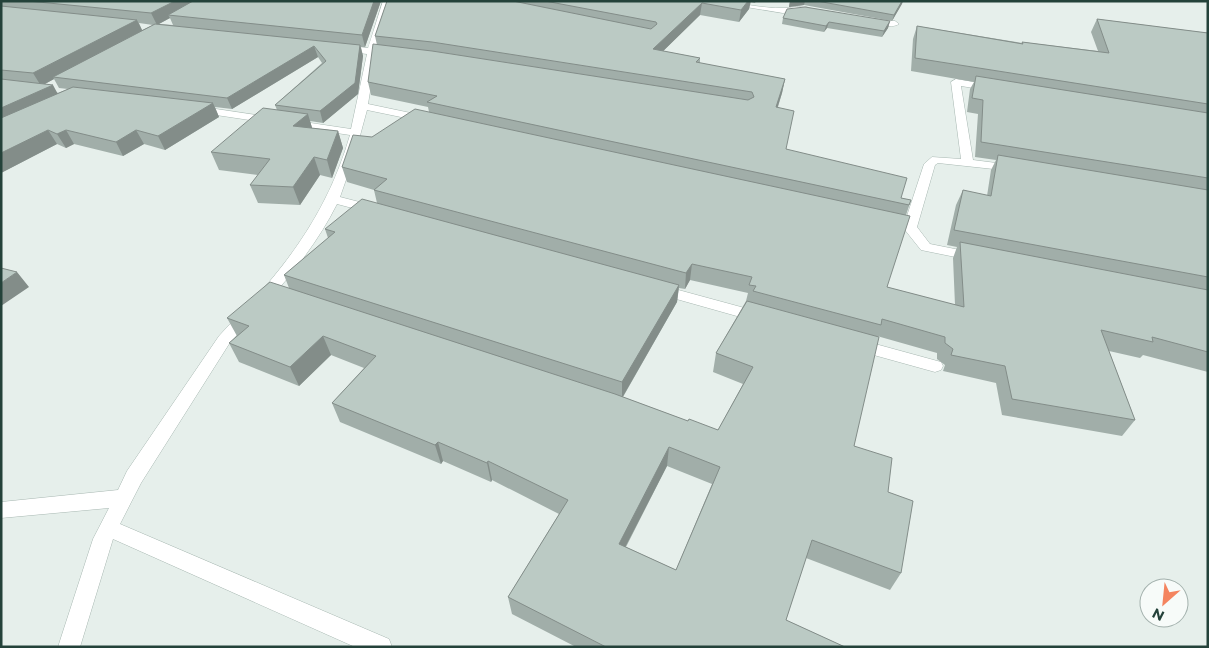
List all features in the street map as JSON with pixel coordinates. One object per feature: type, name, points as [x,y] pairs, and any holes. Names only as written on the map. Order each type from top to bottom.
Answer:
[{"type":"street","points":[[69,647],[108,528],[134,477],[224,340],[270,291],[316,228],[333,199],[356,133],[363,106],[370,51],[388,1]]},
{"type":"street","points":[[714,1],[783,11],[804,8],[813,10]]},
{"type":"street","points":[[859,18],[896,24]]},
{"type":"street","points":[[332,47],[397,54]]},
{"type":"street","points":[[966,161],[956,82],[1004,90]]},
{"type":"street","points":[[363,106],[440,123]]},
{"type":"street","points":[[184,107],[356,133]]},
{"type":"street","points":[[910,227],[930,164],[936,159],[966,161],[1024,170]]},
{"type":"street","points":[[333,199],[391,215]]},
{"type":"street","points":[[876,219],[910,227],[926,247],[984,258]]},
{"type":"street","points":[[648,287],[773,321]]},
{"type":"street","points":[[270,291],[288,297]]},
{"type":"street","points":[[839,340],[935,366]]},
{"type":"street","points":[[1,510],[124,498]]},
{"type":"street","points":[[108,528],[381,647]]},
{"type":"building","points":[[28,1],[175,1],[151,13]]},
{"type":"building","points":[[193,1],[374,1],[362,35],[168,15]]},
{"type":"building","points":[[387,1],[513,1],[651,29],[657,24],[656,22],[545,1],[748,1],[741,10],[702,3],[653,49],[700,58],[696,62],[785,79],[776,107],[794,111],[786,149],[907,178],[901,198],[911,200],[909,205],[427,102],[437,96],[368,82],[373,44],[432,51],[748,100],[754,97],[752,92],[432,42],[375,36]]},
{"type":"building","points":[[817,1],[902,1],[894,15]]},
{"type":"building","points":[[1,6],[137,20],[33,73],[1,70]]},
{"type":"building","points":[[805,7],[890,21],[884,31],[829,22],[826,26],[783,18],[787,9]]},
{"type":"building","points":[[1097,19],[1208,33],[1208,104],[915,58],[917,26],[1023,44],[1022,42],[1109,53]]},
{"type":"building","points":[[155,24],[360,45],[355,83],[320,111],[275,105],[326,61],[314,46],[227,98],[53,77]]},
{"type":"building","points":[[976,76],[1208,113],[1208,178],[981,142],[983,100],[972,98]]},
{"type":"building","points":[[1,79],[53,85],[1,108]]},
{"type":"building","points":[[73,87],[213,103],[158,136],[136,130],[116,142],[66,130],[57,134],[48,130],[1,153],[1,118]]},
{"type":"building","points":[[263,108],[308,114],[293,126],[338,131],[327,160],[314,157],[293,187],[250,185],[270,159],[211,152]]},
{"type":"building","points":[[415,109],[910,216],[887,287],[964,307],[960,242],[1208,290],[1208,352],[1152,337],[1153,342],[1101,330],[1135,420],[1012,399],[1005,366],[951,355],[953,349],[945,343],[945,337],[882,319],[881,325],[753,291],[756,286],[749,285],[752,277],[692,264],[686,273],[374,190],[387,179],[342,167],[353,135],[372,137]]},
{"type":"building","points":[[998,155],[1208,190],[1208,277],[954,230],[963,190],[991,196]]},
{"type":"building","points":[[362,199],[679,285],[622,382],[284,275],[335,232],[325,229]]},
{"type":"building","points":[[1,268],[17,272],[1,283]]},
{"type":"building","points":[[270,282],[615,394],[718,430],[753,367],[716,353],[747,301],[879,337],[854,446],[892,458],[888,492],[913,501],[901,573],[812,540],[786,620],[845,647],[606,647],[508,597],[568,500],[488,461],[487,463],[438,442],[435,445],[332,403],[376,356],[323,336],[290,367],[229,343],[249,326],[227,318]],"holes":[[[669,447],[720,467],[676,570],[619,544]]]}]
